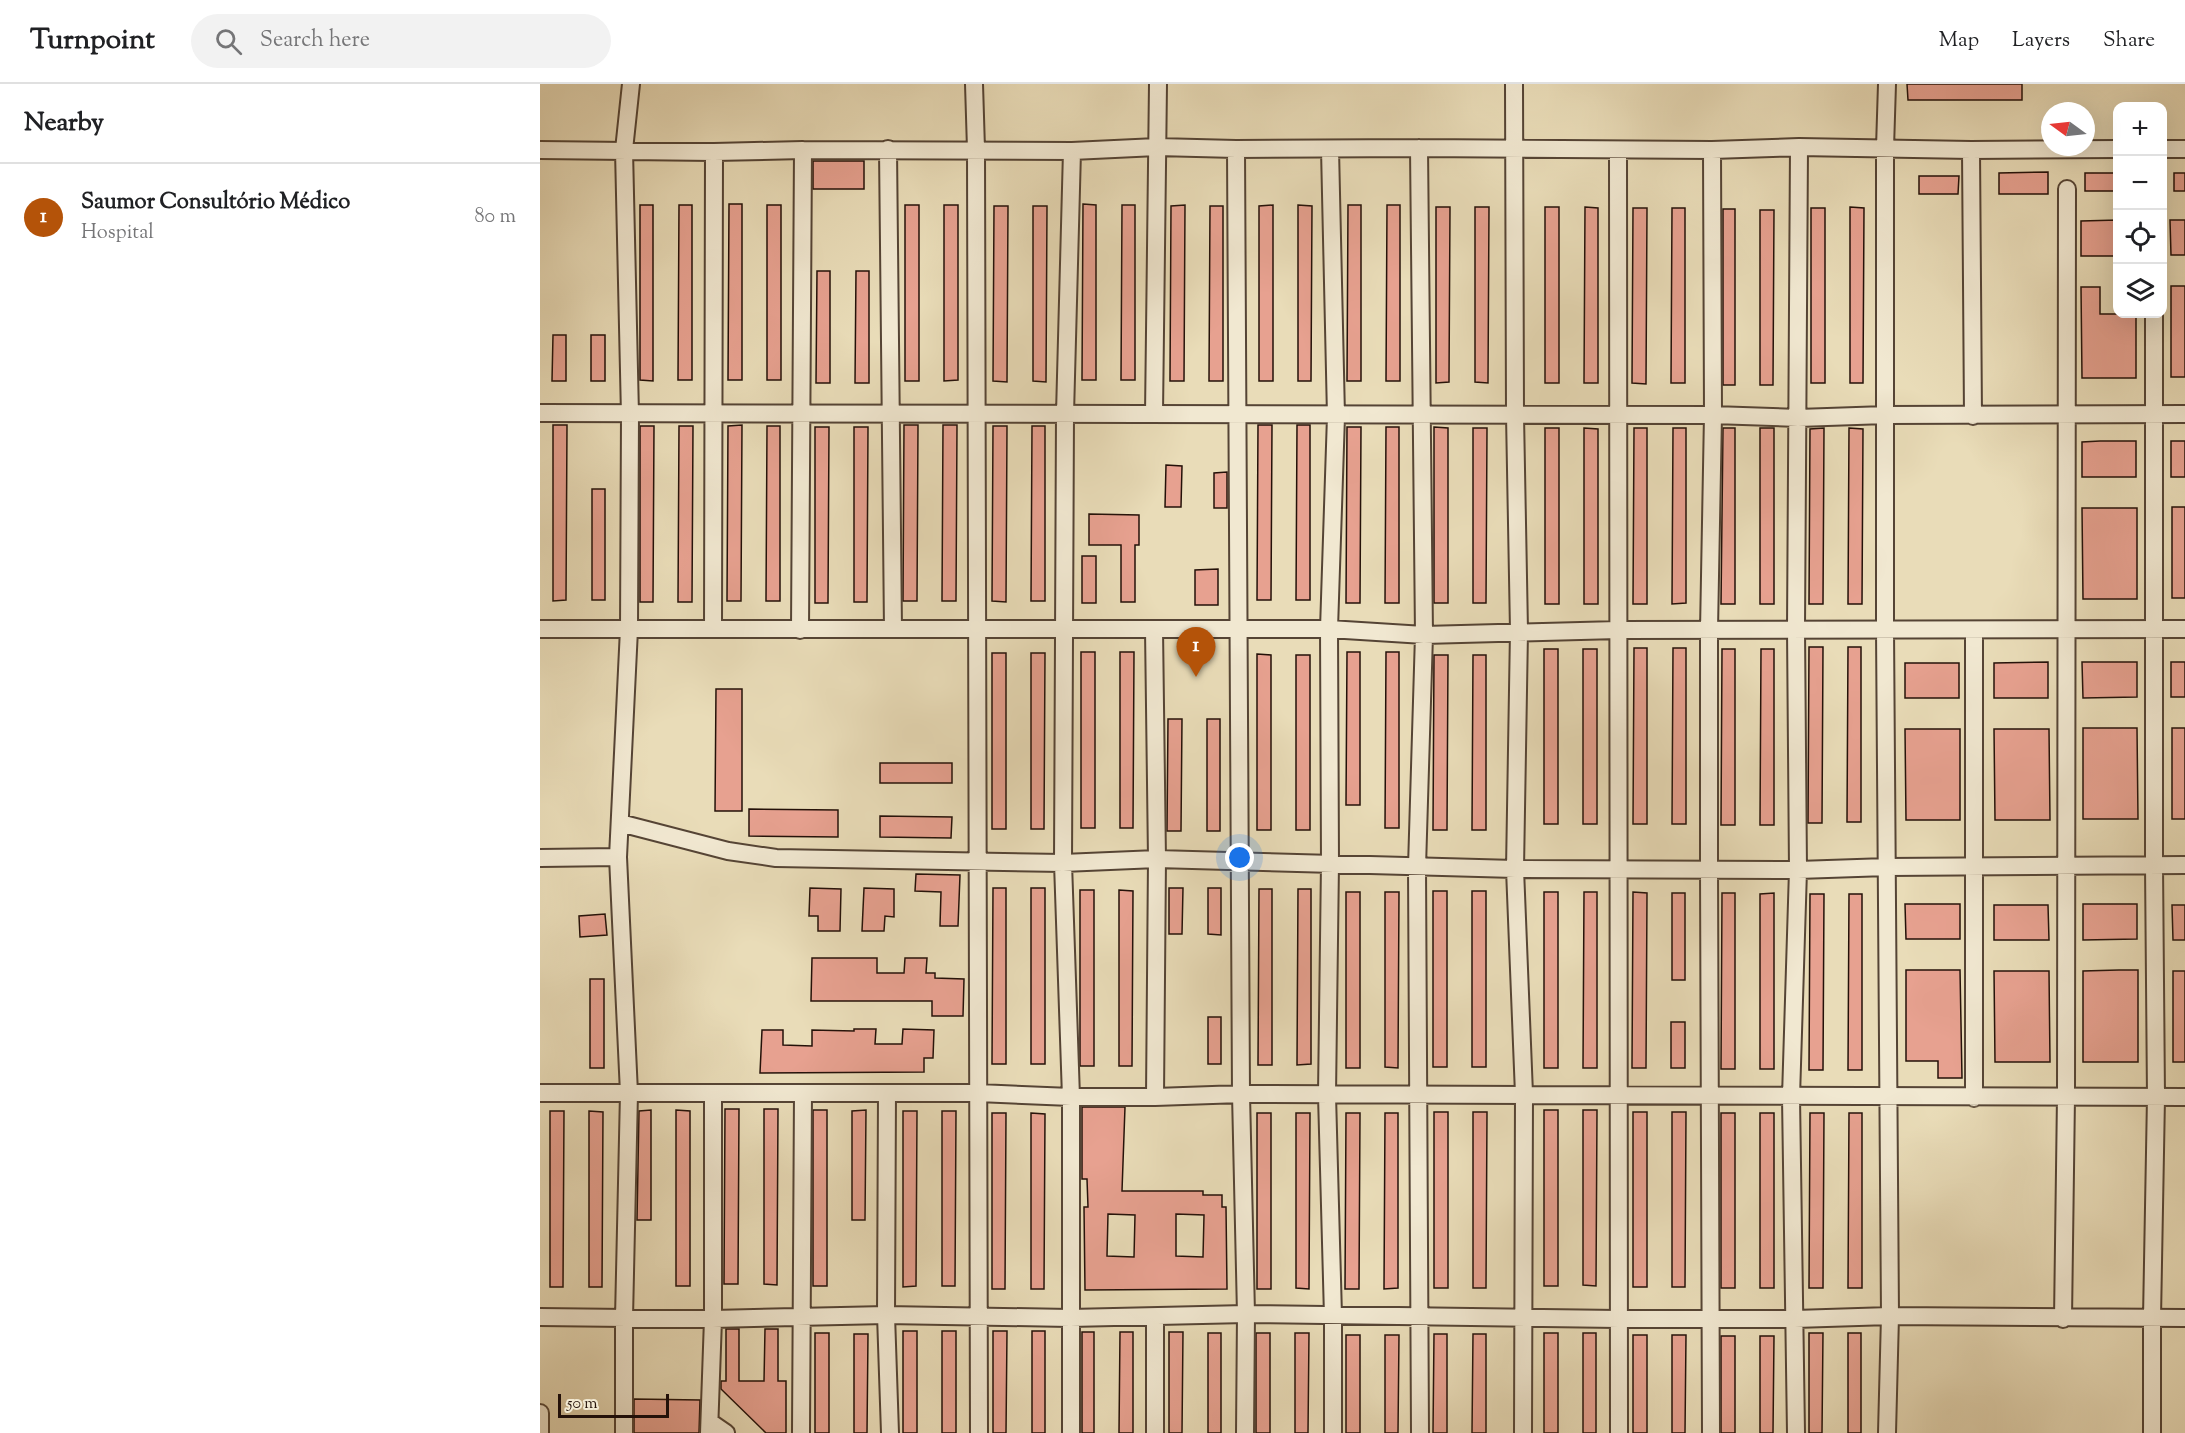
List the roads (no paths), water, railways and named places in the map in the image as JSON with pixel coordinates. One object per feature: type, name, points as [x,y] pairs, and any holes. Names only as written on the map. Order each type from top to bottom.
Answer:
[{"type":"street","points":[[624,1433],[629,1093],[618,857],[629,629],[630,415],[624,150],[631,84]]},
{"type":"street","points":[[974,84],[979,1433]]},
{"type":"street","points":[[1154,414],[1158,84]]},
{"type":"street","points":[[1514,84],[1515,416],[1519,631],[1515,869],[1524,1094],[1523,1433]]},
{"type":"street","points":[[1887,84],[1885,629],[1890,1316],[1887,1433]]},
{"type":"street","points":[[540,150],[714,152],[976,149],[1072,151],[1157,147],[1515,150],[1712,150],[1799,147],[1971,150],[2113,149]]},
{"type":"street","points":[[1796,1433],[1791,1097],[1798,870],[1796,628],[1799,147]]},
{"type":"street","points":[[1419,148],[1424,635],[1417,867],[1420,1433]]},
{"type":"street","points":[[1236,149],[1240,1094],[1246,1314],[1245,1433]]},
{"type":"street","points":[[1330,149],[1336,416],[1329,629],[1330,863],[1327,1095],[1333,1316],[1333,1433]]},
{"type":"street","points":[[2167,149],[2185,149]]},
{"type":"street","points":[[800,630],[803,150]]},
{"type":"street","points":[[888,150],[893,629]]},
{"type":"street","points":[[1618,150],[1619,1433]]},
{"type":"street","points":[[1711,1433],[1709,630],[1713,416],[1712,150]]},
{"type":"street","points":[[1971,150],[1972,416]]},
{"type":"street","points":[[1071,1433],[1071,1097],[1063,864],[1065,414],[1072,151]]},
{"type":"street","points":[[712,629],[714,152]]},
{"type":"street","points":[[2063,1319],[2066,1096],[2067,189]]},
{"type":"street","points":[[2152,1433],[2156,1097],[2154,318]]},
{"type":"street","points":[[540,413],[1798,418],[1886,415],[2185,414]]},
{"type":"street","points":[[540,629],[1329,629],[1424,635],[1519,631],[1796,628],[2185,629]]},
{"type":"street","points":[[1154,629],[1157,859],[1155,1097]]},
{"type":"street","points":[[1974,630],[1974,1098]]},
{"type":"street","points":[[620,823],[728,851],[776,858],[1063,864],[1157,859],[1515,869],[1798,870],[1887,867],[2185,865]]},
{"type":"street","points":[[540,858],[618,857]]},
{"type":"street","points":[[540,1093],[978,1093],[1071,1097],[1240,1094],[2185,1097]]},
{"type":"street","points":[[713,1093],[713,1319],[710,1427],[726,1433]]},
{"type":"street","points":[[887,1093],[886,1315],[890,1433]]},
{"type":"street","points":[[801,1433],[803,1094]]},
{"type":"street","points":[[540,1317],[713,1319],[886,1315],[1070,1318],[1246,1314],[1618,1319],[1795,1319],[1890,1316],[2063,1319],[2185,1318]]},
{"type":"street","points":[[1155,1317],[1155,1433]]},
{"type":"street","points":[[540,1413],[540,1433]]},
{"type":"place","name":"Saumor Consultório Médico","points":[[1196,677]]}]
